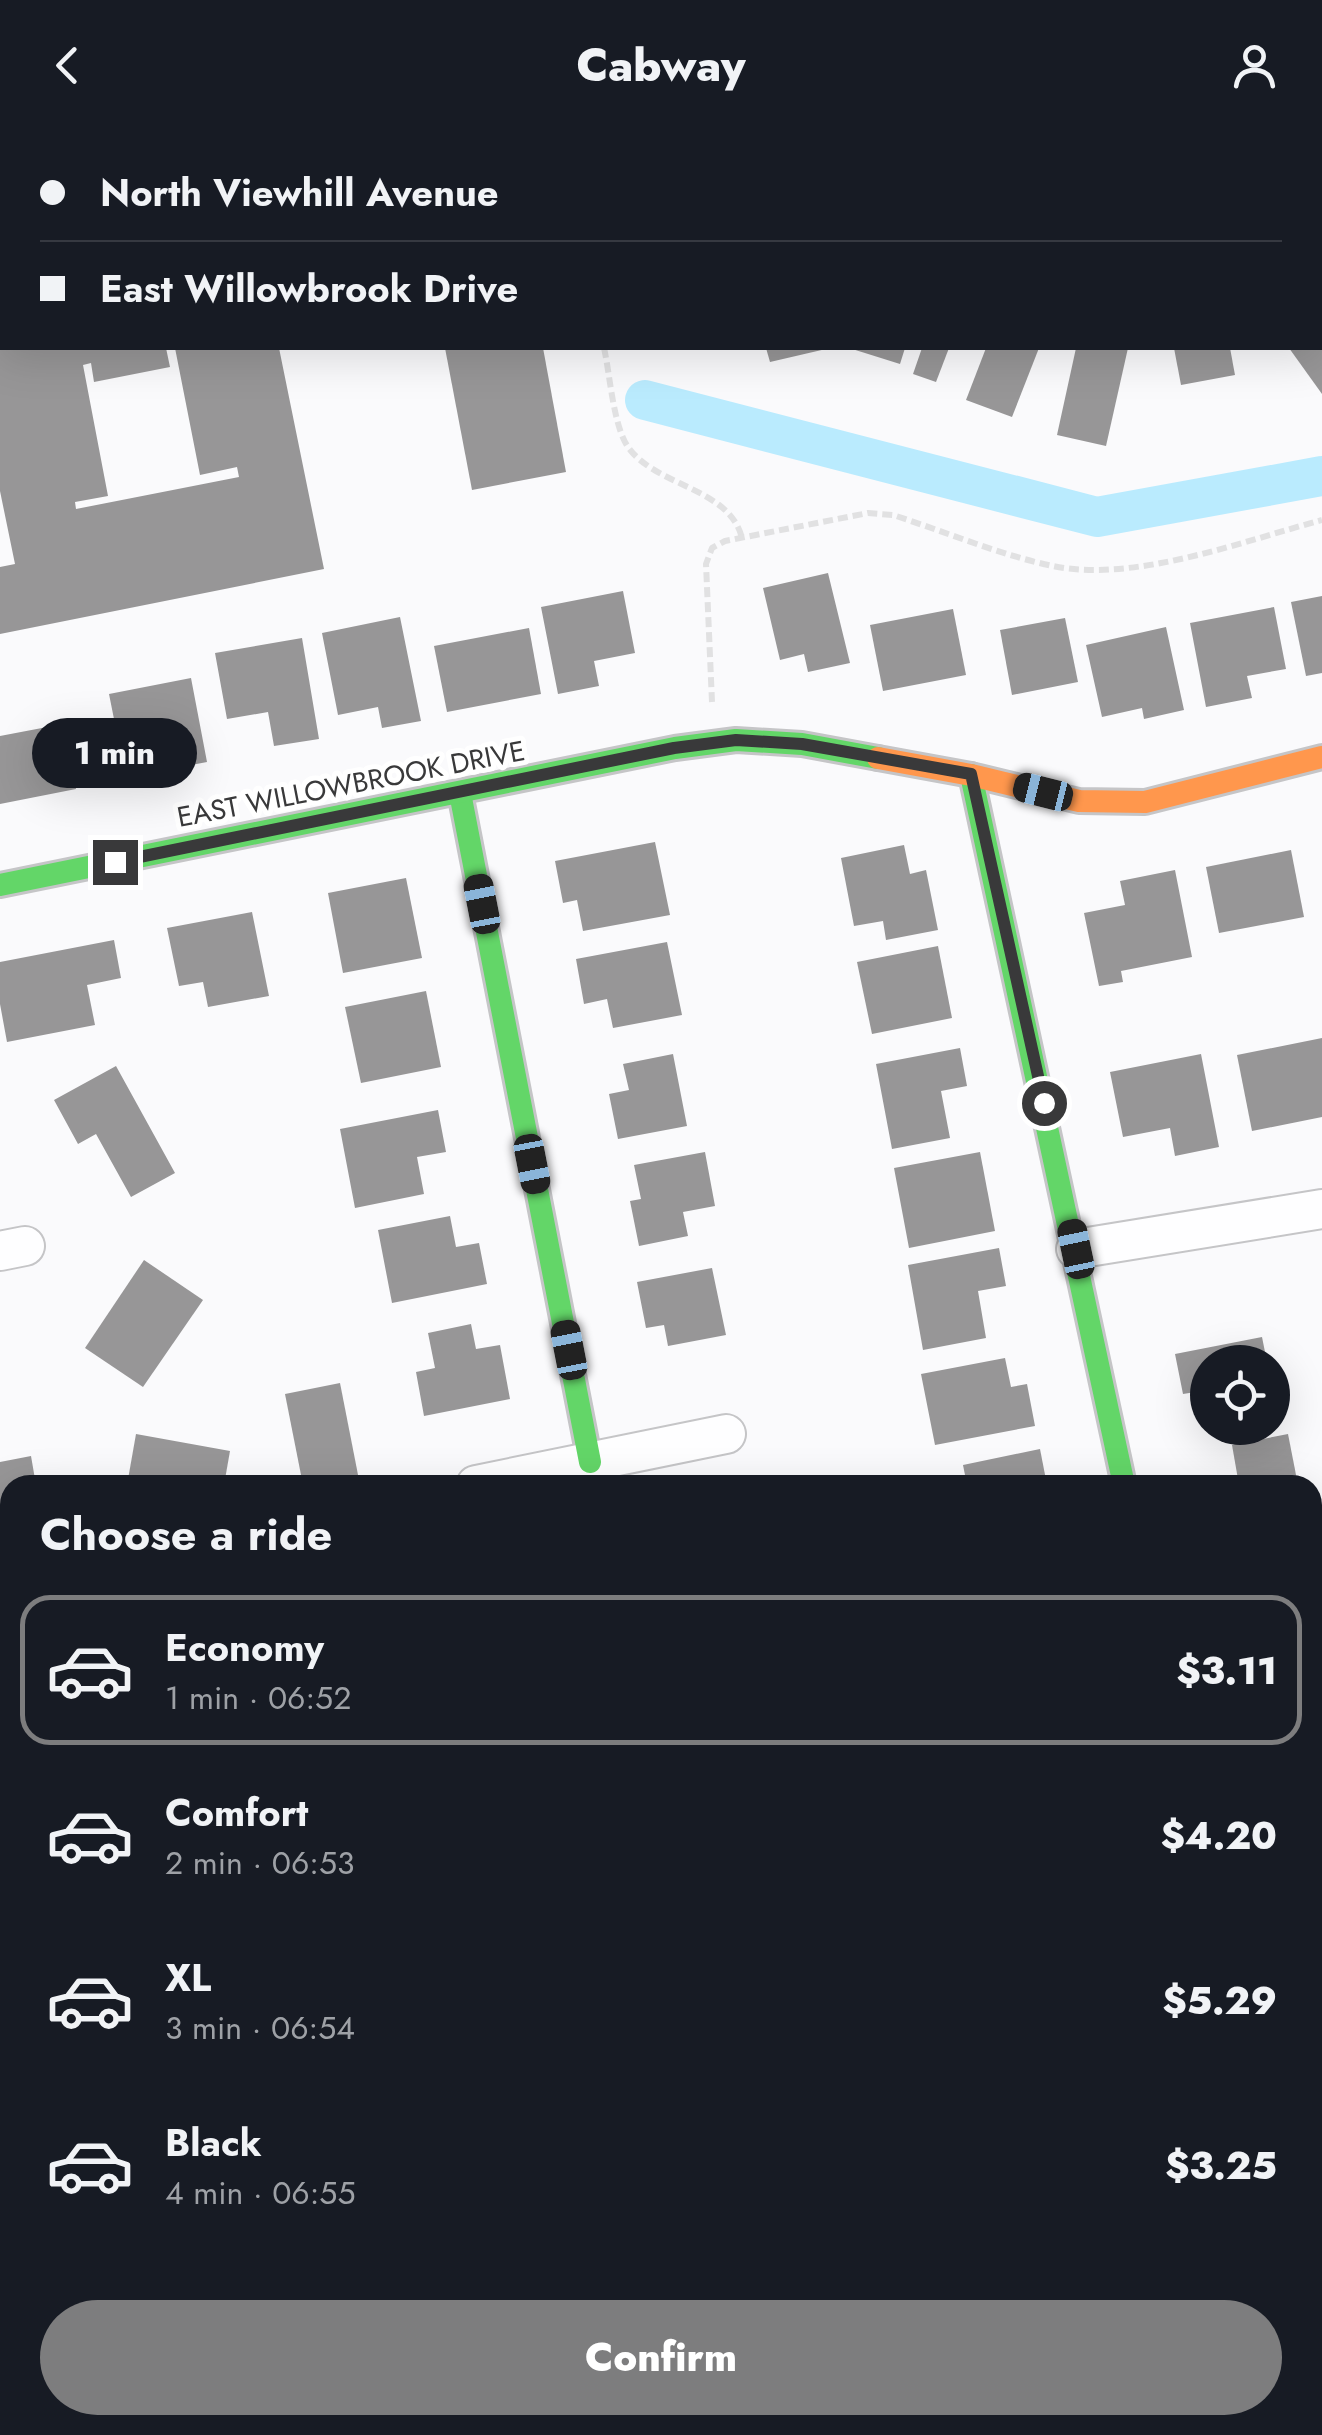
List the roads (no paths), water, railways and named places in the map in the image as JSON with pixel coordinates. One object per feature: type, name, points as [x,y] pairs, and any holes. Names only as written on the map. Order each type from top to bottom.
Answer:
[{"type":"street","name":"EAST WILLOWBROOK DRIVE","points":[[0,885],[674,748],[736,740],[802,744],[971,774],[1079,801],[1146,802],[1322,757]]},
{"type":"street","points":[[971,774],[1122,1475]]},
{"type":"street","points":[[460,792],[590,1462]]},
{"type":"street","points":[[1076,1249],[1322,1209]]},
{"type":"street","points":[[526,1475],[726,1434]]},
{"type":"waterway","points":[[645,400],[1097,517],[1322,476]]}]
